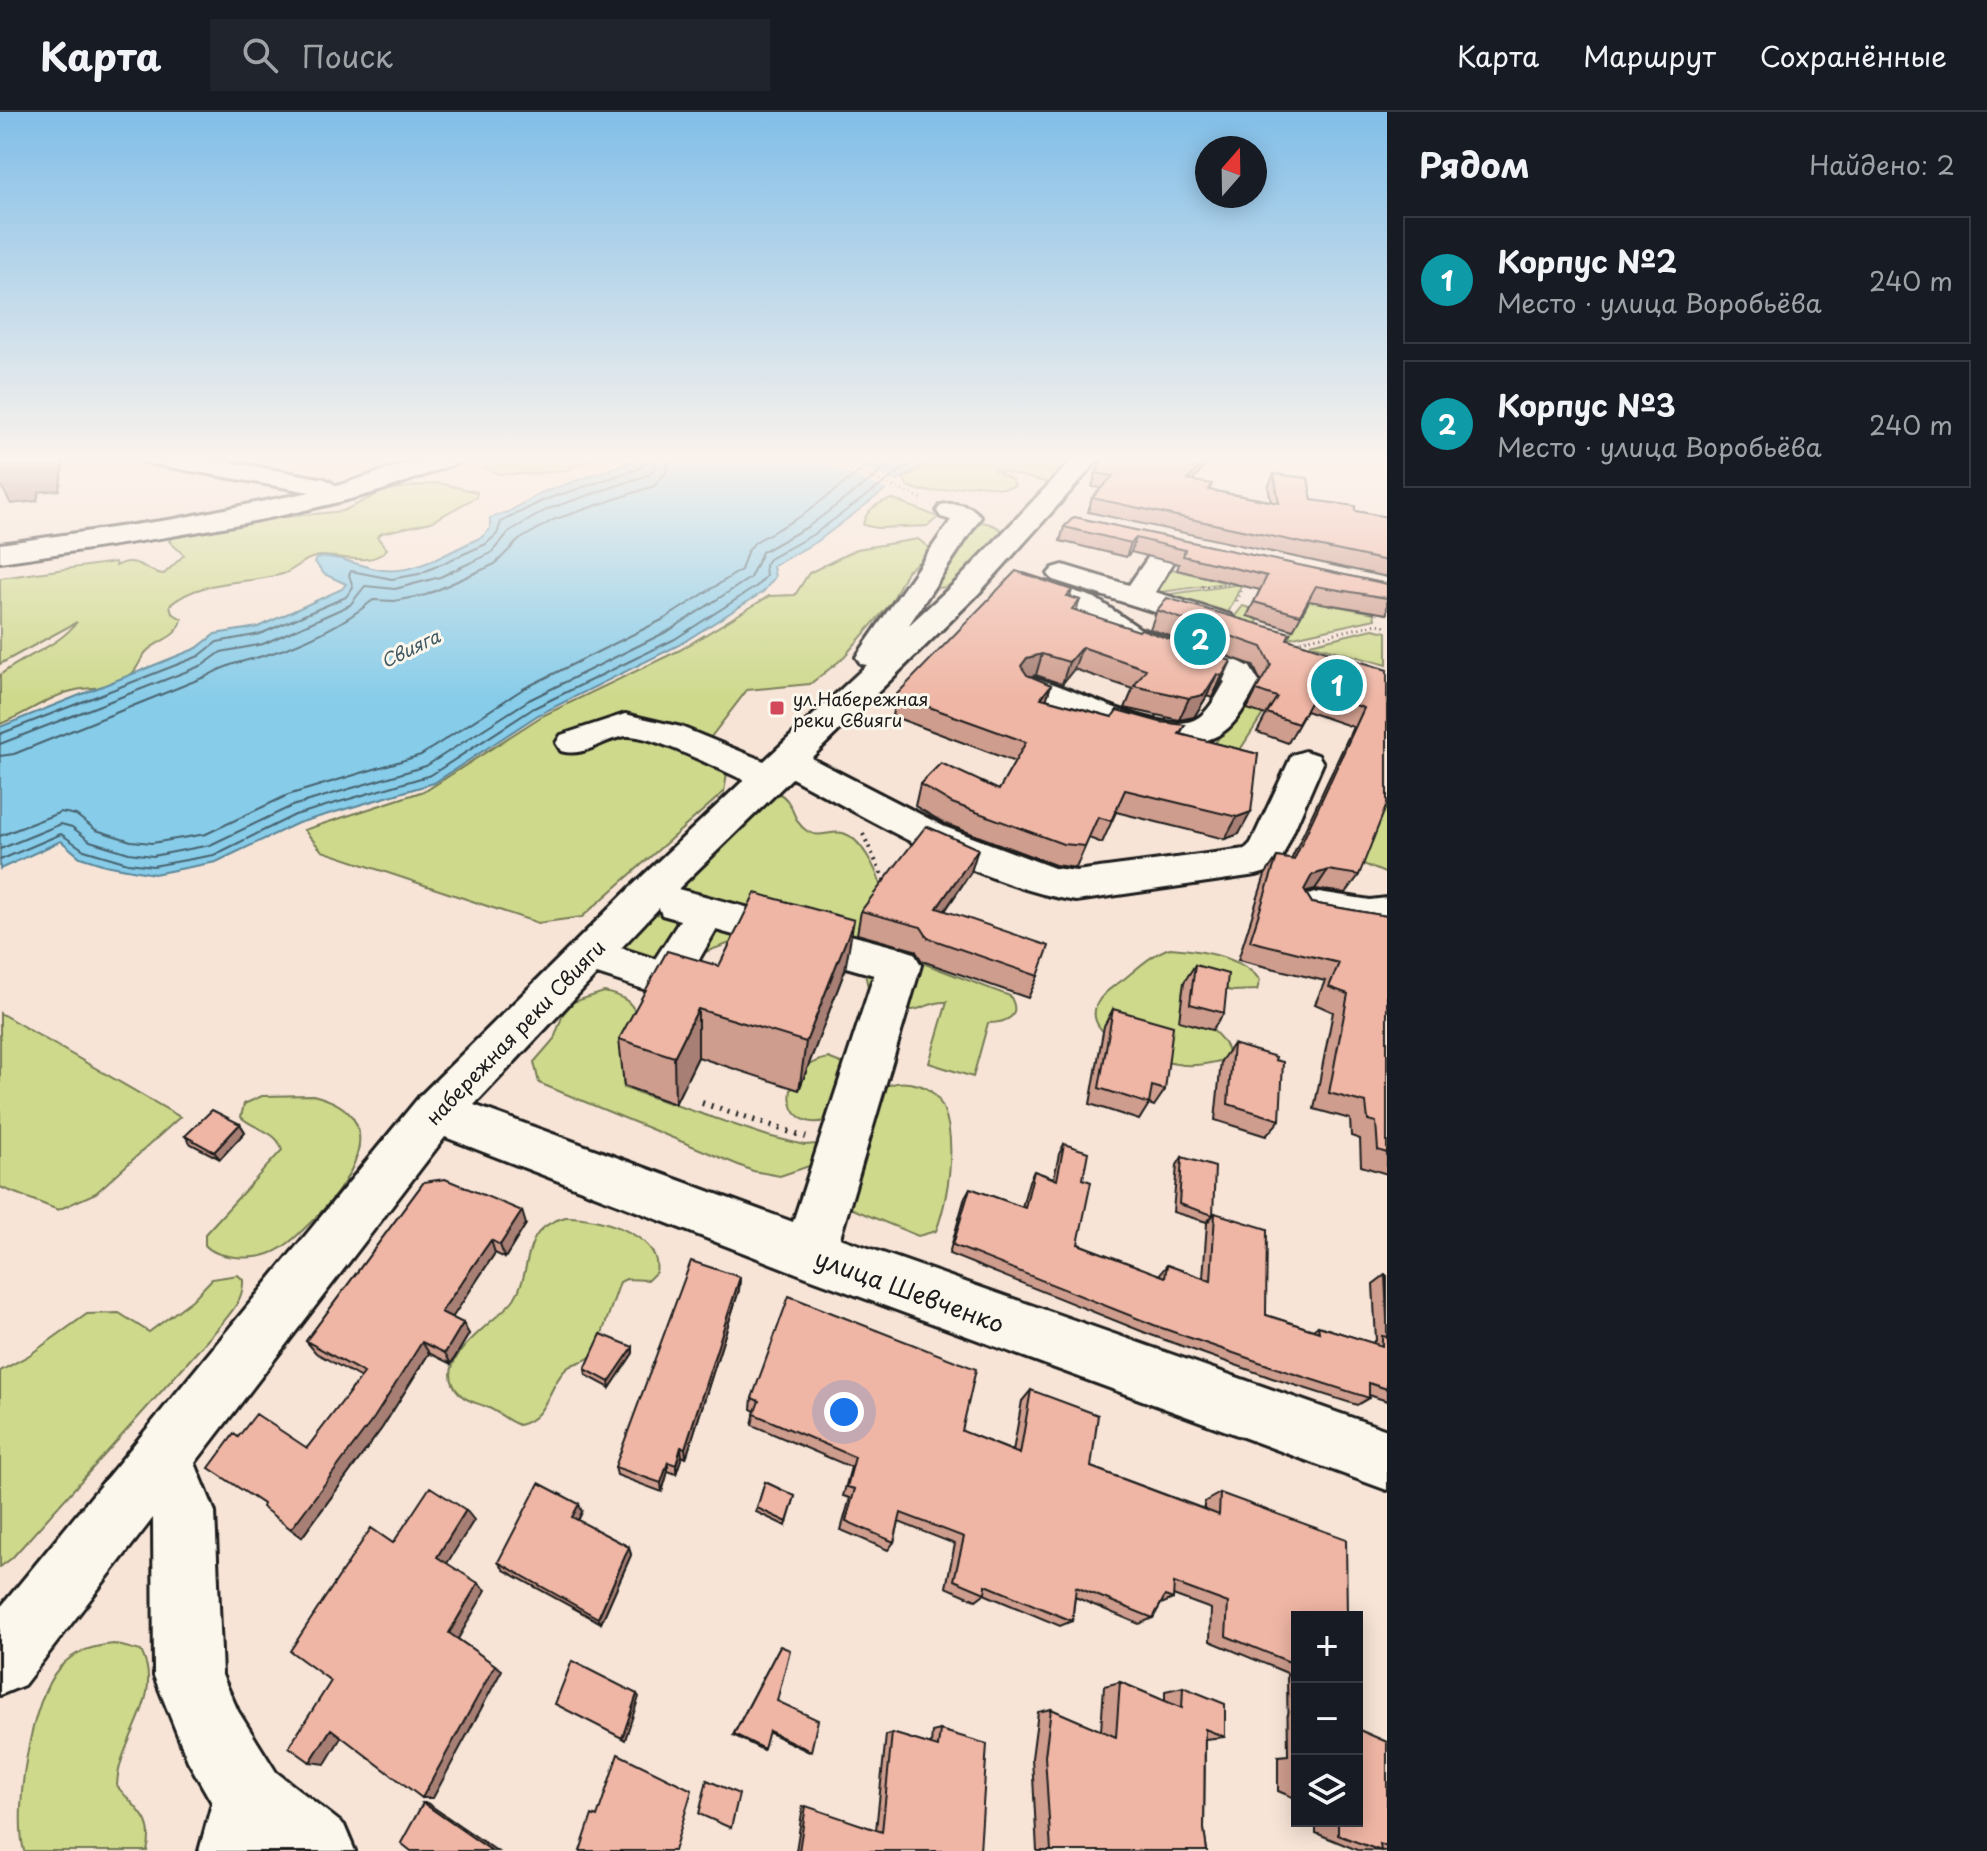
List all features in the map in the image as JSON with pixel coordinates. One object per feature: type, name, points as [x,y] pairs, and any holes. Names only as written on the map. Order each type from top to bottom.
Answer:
[{"type":"street","points":[[0,553],[110,537]]},
{"type":"street","points":[[861,691],[870,661],[918,584],[952,537]]},
{"type":"street","name":"набережная реки Свияги","points":[[0,1661],[436,1112],[646,896],[861,691],[1016,537]]},
{"type":"street","points":[[1137,596],[1167,546]]},
{"type":"street","points":[[992,562],[1137,596],[1291,643]]},
{"type":"street","points":[[992,562],[1084,604],[1128,635],[1228,669],[1238,674],[1242,682],[1209,727],[1180,734],[1155,731],[1035,688]]},
{"type":"street","points":[[574,743],[625,725],[669,735],[778,768],[931,836],[1049,882],[1076,886],[1256,861],[1267,850],[1305,763]]},
{"type":"street","points":[[646,896],[899,965],[809,1253]]},
{"type":"street","points":[[1315,907],[1376,916],[1380,912],[1387,913]]},
{"type":"street","points":[[589,955],[665,979],[706,912]]},
{"type":"street","name":"улица Шевченко","points":[[436,1112],[809,1253],[1387,1460]]},
{"type":"street","points":[[162,1457],[184,1512],[188,1676],[213,1736],[243,1824],[318,1851]]},
{"type":"path","points":[[1245,584],[1253,586]]},
{"type":"path","points":[[1291,643],[1377,624],[1387,626]]},
{"type":"path","points":[[702,1103],[841,1149]]},
{"type":"green space","points":[[174,537],[377,537],[387,549],[374,558],[366,559],[316,557],[283,574],[196,590],[170,605],[172,613],[182,619],[180,626],[146,652],[128,677],[113,685],[59,695],[0,724],[0,675],[60,638],[77,622],[0,664],[0,578],[115,562],[116,566],[136,563],[164,574],[184,555],[169,541]]},
{"type":"green space","points":[[959,537],[1004,537],[953,587],[933,588]]},
{"type":"green space","points":[[918,539],[933,551],[907,571],[891,603],[842,659],[810,684],[747,690],[711,737],[730,755],[724,792],[582,917],[538,923],[322,851],[304,830],[427,790],[542,716],[680,650],[769,596],[795,595],[809,573],[857,549]]},
{"type":"green space","points":[[1227,565],[1234,582],[1154,593],[1164,567],[1220,581]]},
{"type":"green space","points":[[1242,584],[1225,619],[1157,596]]},
{"type":"green space","points":[[1317,586],[1329,589],[1330,605],[1374,613],[1375,619],[1289,638],[1231,621],[1243,606],[1262,612],[1255,626],[1289,636]]},
{"type":"green space","points":[[1373,629],[1387,632],[1387,665],[1310,644]]},
{"type":"green space","points":[[1251,692],[1272,700],[1227,770],[1201,763]]},
{"type":"green space","points":[[1387,792],[1387,874],[1361,863]]},
{"type":"green space","points":[[778,793],[807,831],[816,834],[843,833],[856,841],[867,856],[882,892],[873,935],[912,959],[1010,996],[1013,1013],[1001,1022],[988,1023],[973,1077],[929,1063],[947,1002],[913,1010],[894,1008],[870,995],[865,974],[858,968],[744,938],[697,955],[661,962],[620,950],[621,928],[762,795]]},
{"type":"green space","points":[[1170,948],[1231,960],[1260,980],[1257,990],[1232,991],[1210,985],[1184,987],[1186,1004],[1225,1044],[1226,1059],[1195,1065],[1166,1062],[1122,1045],[1099,1027],[1095,1016],[1102,996],[1146,961]]},
{"type":"green space","points":[[604,992],[623,998],[632,1007],[636,1018],[623,1074],[624,1088],[768,1136],[804,1145],[833,1143],[866,1103],[889,1085],[912,1083],[934,1094],[949,1129],[950,1150],[946,1196],[936,1231],[918,1236],[838,1203],[815,1164],[780,1176],[753,1171],[539,1083],[534,1062],[554,1039],[563,1014],[573,1002]]},
{"type":"green space","points":[[0,1013],[180,1117],[96,1193],[58,1210],[0,1187]]},
{"type":"green space","points":[[828,1058],[846,1065],[837,1116],[819,1122],[805,1120],[796,1113],[791,1102],[791,1089],[797,1076],[810,1065]]},
{"type":"green space","points":[[313,1095],[339,1105],[353,1119],[359,1135],[357,1154],[350,1173],[338,1192],[299,1233],[275,1252],[244,1257],[226,1256],[210,1250],[205,1245],[205,1234],[282,1150],[275,1138],[241,1117],[244,1104],[262,1096]]},
{"type":"green space","points":[[566,1217],[609,1224],[638,1238],[649,1247],[655,1259],[656,1272],[648,1280],[626,1279],[620,1282],[596,1351],[568,1368],[558,1378],[541,1410],[519,1425],[463,1397],[452,1381],[452,1368],[468,1342],[514,1299],[540,1231]]},
{"type":"green space","points":[[238,1275],[243,1280],[242,1293],[220,1326],[12,1558],[0,1567],[0,1371],[28,1356],[87,1314],[119,1313],[149,1332],[192,1300],[212,1279]]},
{"type":"green space","points":[[114,1644],[141,1651],[147,1668],[145,1702],[119,1769],[117,1786],[146,1822],[149,1830],[147,1851],[24,1851],[21,1809],[27,1756],[40,1704],[49,1683],[59,1668],[77,1653]]},
{"type":"water","name":"Свияга","points":[[482,537],[823,537],[773,566],[775,577],[763,592],[679,645],[538,715],[434,783],[298,823],[216,862],[154,874],[80,857],[61,841],[0,869],[0,727],[197,648],[215,634],[258,627],[342,589],[346,584],[324,574],[315,562],[317,558],[334,558],[383,570],[409,568],[434,560]]},
{"type":"building","points":[[1107,537],[1168,537],[1387,584],[1387,598],[1316,586],[1300,615],[1254,602],[1267,576],[1183,556],[1185,550],[1136,538],[1131,543]]},
{"type":"building","points":[[1275,537],[1387,537],[1387,561]]},
{"type":"building","points":[[1016,571],[1072,590],[1067,596],[1080,600],[1072,609],[1139,631],[1141,629],[1231,661],[1222,676],[1217,674],[1204,695],[1189,698],[1134,686],[1146,669],[1082,647],[1069,662],[1042,654],[1027,658],[1021,666],[1027,675],[1051,685],[1041,698],[1112,717],[1117,710],[1160,722],[1185,725],[1179,734],[1258,754],[1251,812],[1237,817],[1125,790],[1111,821],[1098,817],[1085,846],[1063,844],[952,803],[920,784],[941,763],[999,790],[1026,742],[896,695]]},
{"type":"building","points":[[1167,598],[1290,633],[1287,639],[1387,670],[1387,804],[1359,875],[1328,870],[1312,875],[1304,890],[1312,903],[1387,916],[1387,1153],[1378,1150],[1376,1122],[1368,1120],[1366,1103],[1329,1093],[1348,994],[1329,987],[1339,963],[1250,941],[1277,857],[1294,860],[1364,708],[1316,692],[1298,724],[1267,713],[1277,697],[1256,690],[1271,665],[1262,647],[1157,610]]},
{"type":"building","points":[[926,826],[978,849],[937,908],[1049,946],[1038,976],[928,938],[921,927],[861,911]]},
{"type":"building","points":[[755,893],[854,920],[806,1042],[698,1009],[674,1057],[619,1039],[667,951],[719,966]]},
{"type":"building","points":[[1195,965],[1228,974],[1224,1013],[1190,1004]]},
{"type":"building","points":[[1113,1009],[1173,1026],[1165,1090],[1152,1086],[1149,1104],[1099,1088]]},
{"type":"building","points":[[1233,1044],[1283,1062],[1280,1120],[1228,1104]]},
{"type":"building","points":[[212,1110],[240,1124],[214,1152],[185,1136]]},
{"type":"building","points":[[1064,1144],[1088,1152],[1083,1179],[1091,1182],[1078,1244],[1165,1277],[1167,1265],[1211,1281],[1215,1213],[1267,1229],[1266,1315],[1319,1332],[1318,1326],[1382,1346],[1382,1336],[1387,1337],[1387,1389],[1369,1383],[1369,1398],[1282,1370],[1159,1327],[953,1245],[970,1188],[1025,1208],[1034,1171],[1057,1180]]},
{"type":"building","points":[[1182,1157],[1215,1167],[1213,1215],[1179,1204]]},
{"type":"building","points":[[445,1179],[522,1211],[500,1245],[491,1240],[441,1312],[463,1323],[445,1353],[422,1342],[374,1418],[291,1529],[262,1507],[263,1504],[209,1468],[234,1434],[238,1437],[256,1414],[307,1448],[364,1373],[306,1341],[424,1182]]},
{"type":"building","points":[[691,1261],[740,1277],[685,1448],[681,1447],[676,1465],[668,1462],[661,1483],[615,1467]]},
{"type":"building","points":[[1385,1275],[1387,1276],[1387,1319]]},
{"type":"building","points":[[789,1296],[976,1369],[962,1431],[1020,1454],[1031,1390],[1098,1415],[1091,1467],[1219,1515],[1220,1493],[1346,1539],[1347,1611],[1291,1611],[1291,1663],[1226,1636],[1228,1603],[1174,1583],[1173,1599],[1165,1596],[1153,1618],[1076,1587],[1072,1621],[986,1585],[985,1593],[954,1580],[964,1537],[901,1513],[894,1542],[846,1521],[855,1489],[847,1487],[855,1457],[754,1414],[759,1401],[752,1398]]},
{"type":"building","points":[[601,1334],[633,1347],[609,1382],[585,1369]]},
{"type":"building","points":[[765,1482],[795,1496],[787,1522],[757,1508]]},
{"type":"building","points":[[539,1483],[579,1504],[572,1517],[629,1547],[598,1618],[498,1562]]},
{"type":"building","points":[[430,1487],[466,1510],[437,1557],[478,1583],[449,1633],[495,1665],[422,1798],[331,1729],[310,1762],[289,1747],[331,1681],[290,1651],[371,1528],[393,1543]]},
{"type":"building","points":[[780,1646],[790,1650],[777,1701],[818,1720],[811,1751],[769,1731],[764,1749],[734,1734]]},
{"type":"building","points":[[572,1661],[637,1694],[622,1738],[555,1704]]},
{"type":"building","points":[[1120,1682],[1182,1708],[1183,1687],[1225,1704],[1225,1737],[1205,1729],[1204,1829],[1207,1851],[1051,1851],[1045,1756],[1051,1709],[1116,1737]]},
{"type":"building","points":[[940,1730],[987,1744],[980,1851],[799,1851],[806,1806],[882,1832],[892,1733],[938,1747]]},
{"type":"building","points":[[1363,1732],[1387,1742],[1387,1847],[1380,1844],[1381,1851],[1338,1835],[1338,1827],[1363,1827]]},
{"type":"building","points":[[618,1754],[692,1790],[674,1851],[580,1851],[592,1815],[597,1817]]},
{"type":"building","points":[[707,1780],[739,1794],[731,1828],[699,1814]]},
{"type":"building","points":[[423,1803],[492,1851],[411,1851],[401,1843]]},
{"type":"place","name":"Корпус №3","points":[[1200,639]]},
{"type":"place","name":"Корпус №2","points":[[1337,685]]},
{"type":"place","name":"ул.Набережная реки Свияги","points":[[777,708]]}]
